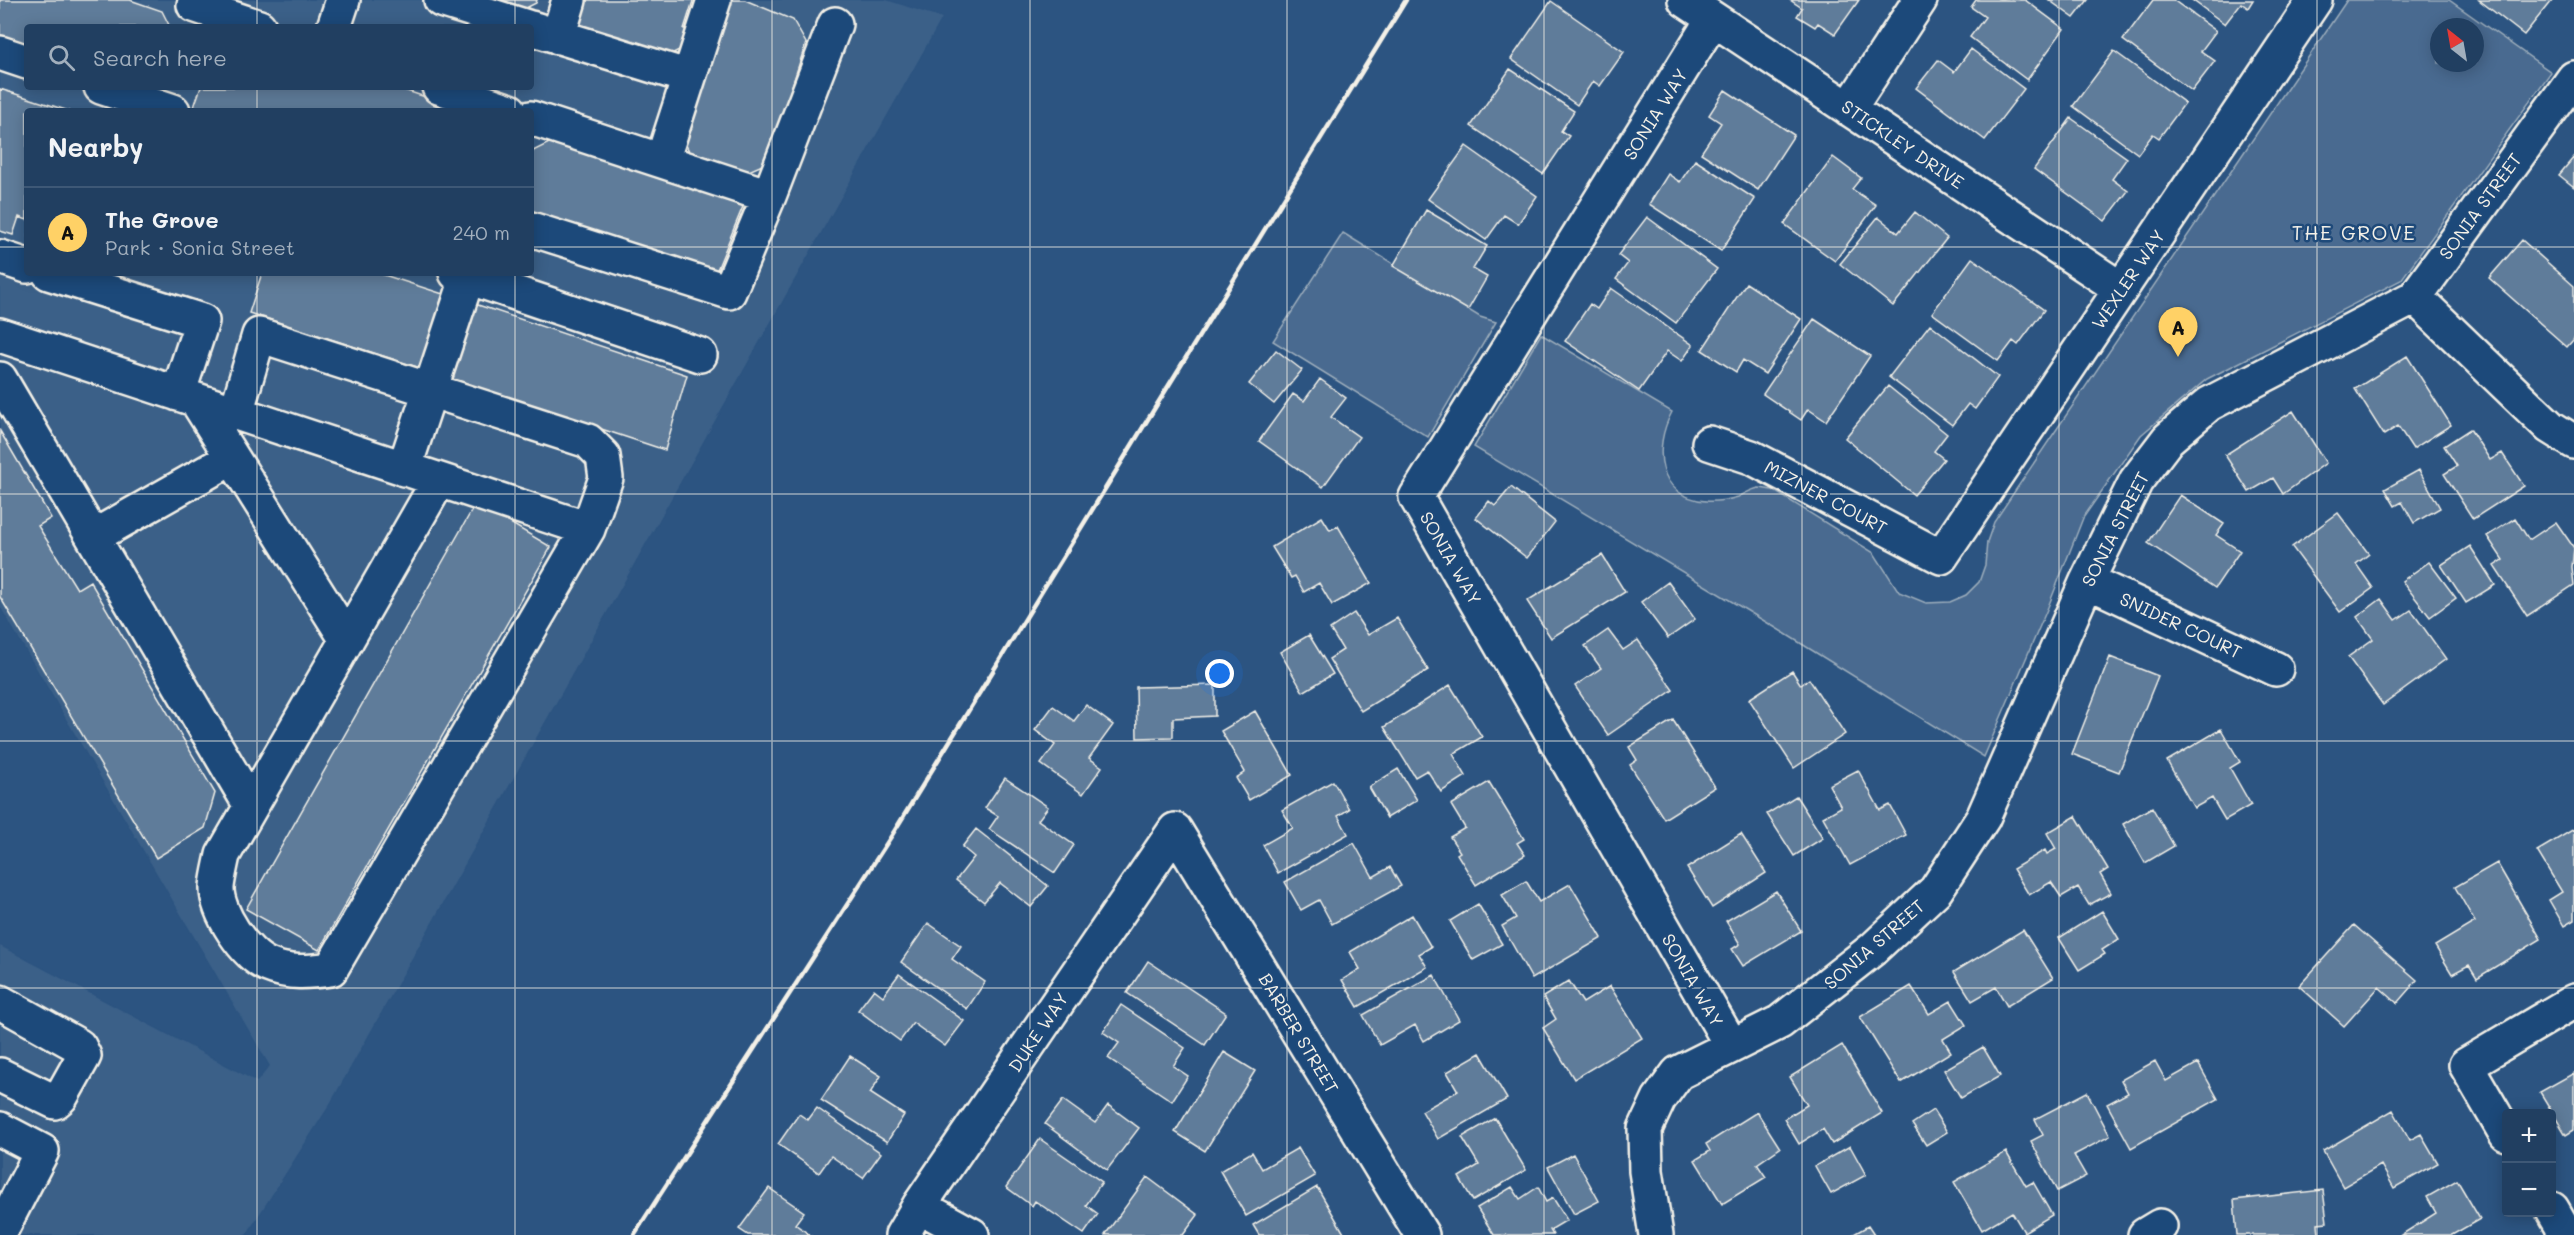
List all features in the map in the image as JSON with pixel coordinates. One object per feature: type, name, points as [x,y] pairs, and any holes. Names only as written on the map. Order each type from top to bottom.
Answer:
[{"type":"street","points":[[335,24],[343,0]]},
{"type":"street","points":[[441,0],[517,24]]},
{"type":"street","points":[[569,0],[539,31],[689,77]]},
{"type":"street","points":[[662,161],[714,0]]},
{"type":"street","name":"STICKLEY DRIVE","points":[[1685,0],[2121,289]]},
{"type":"street","points":[[1849,109],[1920,0]]},
{"type":"street","name":"WEXLER WAY","points":[[1941,557],[2314,0]]},
{"type":"street","points":[[186,11],[245,24]]},
{"type":"street","name":"SONIA WAY","points":[[1713,19],[1416,497],[1731,1045]]},
{"type":"street","points":[[534,230],[729,292],[769,196],[835,24]]},
{"type":"street","points":[[0,53],[24,61]]},
{"type":"street","name":"SONIA STREET","points":[[1656,1235],[1646,1171],[1645,1129],[1659,1099],[1678,1073],[1780,1022],[1873,949],[1936,890],[1983,818],[2087,581],[2136,481],[2168,439],[2209,404],[2415,297],[2574,78]]},
{"type":"street","points":[[114,90],[167,102]]},
{"type":"street","points":[[447,90],[501,108]]},
{"type":"street","points":[[534,119],[769,196]]},
{"type":"street","points":[[0,257],[24,265]]},
{"type":"street","points":[[59,276],[202,321],[187,397],[232,458],[347,640]]},
{"type":"street","points":[[405,469],[463,276]]},
{"type":"street","points":[[470,276],[700,355]]},
{"type":"street","points":[[2415,297],[2550,427],[2574,442]]},
{"type":"street","points":[[0,335],[588,530]]},
{"type":"street","points":[[236,413],[259,335],[588,441],[603,456],[606,478],[588,530],[331,969],[301,974],[266,964],[239,940],[223,915],[217,888],[223,855],[439,480]]},
{"type":"street","points":[[0,379],[251,806]]},
{"type":"street","name":"MIZNER COURT","points":[[1709,443],[1751,458],[1941,557]]},
{"type":"street","points":[[93,537],[232,458]]},
{"type":"street","name":"SNIDER COURT","points":[[2087,581],[2276,669]]},
{"type":"street","name":"DUKE WAY","points":[[902,1235],[919,1206],[1175,830]]},
{"type":"street","name":"BARBER STREET","points":[[1175,830],[1422,1235]]},
{"type":"street","points":[[2502,1127],[2466,1065],[2574,1001]]},
{"type":"street","points":[[0,1002],[79,1046],[84,1056],[61,1097],[55,1102],[0,1075]]},
{"type":"street","points":[[0,1129],[42,1150],[0,1232]]},
{"type":"street","points":[[919,1206],[972,1235]]},
{"type":"street","points":[[2556,1216],[2567,1235]]},
{"type":"shaded area","points":[[0,0],[886,0],[942,18],[328,1107],[246,1235],[0,1235],[0,946],[257,1082],[270,1066],[0,606]]},
{"type":"shaded area","name":"THE GROVE","points":[[2347,0],[2449,0],[2474,18],[2430,18],[2430,72],[2484,72],[2484,25],[2551,72],[2401,280],[2207,379],[2141,435],[2083,518],[1984,757],[1776,628],[1474,447],[1541,334],[1672,412],[1662,440],[1663,468],[1668,480],[1677,490],[1689,497],[1710,501],[1722,500],[1738,497],[1759,488],[1773,490],[1874,553],[1899,592],[1926,603],[1950,602],[1966,595],[1979,582],[1985,565],[1987,542],[1994,522]]},
{"type":"shaded area","points":[[1343,233],[1480,317],[1496,322],[1428,437],[1273,341]]},
{"type":"building","points":[[0,0],[130,0],[162,11],[168,24],[24,24],[24,50],[0,43]]},
{"type":"building","points":[[473,0],[537,0],[536,3],[514,14]]},
{"type":"building","points":[[578,0],[693,1],[684,29],[689,30],[681,49],[662,59],[584,34],[573,14]]},
{"type":"building","points":[[732,0],[745,0],[793,20],[806,43],[767,163],[742,174],[695,163],[685,143]]},
{"type":"building","points":[[1790,0],[1859,0],[1835,34],[1818,23],[1815,27],[1797,16],[1802,8]]},
{"type":"building","points":[[1976,0],[2025,0],[2064,29],[2027,80],[1970,37],[1985,17],[1971,7]]},
{"type":"building","points":[[2049,0],[2088,0],[2074,18]]},
{"type":"building","points":[[2153,0],[2173,0],[2216,31],[2201,51],[2215,61],[2192,91],[2123,40]]},
{"type":"building","points":[[2192,0],[2253,0],[2248,8],[2241,3],[2225,24]]},
{"type":"building","points":[[2479,0],[2552,0],[2524,35]]},
{"type":"building","points":[[1551,1],[1624,52],[1600,86],[1593,81],[1577,105],[1511,59]]},
{"type":"building","points":[[1971,49],[2024,89],[1985,140],[1916,88],[1938,60],[1954,72]]},
{"type":"building","points":[[2114,51],[2185,103],[2159,138],[2153,134],[2138,154],[2073,106]]},
{"type":"building","points":[[1510,69],[1574,111],[1561,131],[1569,136],[1543,174],[1471,126]]},
{"type":"building","points":[[0,89],[60,108],[24,108],[24,219],[19,217],[13,235],[0,231]]},
{"type":"building","points":[[200,90],[404,90],[459,108],[198,108],[194,107]]},
{"type":"building","points":[[1725,90],[1794,135],[1758,190],[1701,153],[1721,123],[1709,115]]},
{"type":"building","points":[[2071,118],[2127,158],[2112,179],[2128,191],[2105,221],[2034,169]]},
{"type":"building","points":[[553,141],[744,204],[714,277],[534,217],[534,150]]},
{"type":"building","points":[[1466,146],[1537,196],[1518,224],[1504,215],[1486,240],[1428,199]]},
{"type":"building","points":[[1833,157],[1861,178],[1852,189],[1876,205],[1835,261],[1784,224]]},
{"type":"building","points":[[2574,157],[2574,187],[2559,175]]},
{"type":"building","points":[[1695,160],[1755,199],[1721,251],[1649,204],[1668,174],[1680,182]]},
{"type":"building","points":[[1426,210],[1487,246],[1473,269],[1487,277],[1468,310],[1393,266]]},
{"type":"building","points":[[1915,212],[1947,238],[1893,306],[1840,264],[1878,217],[1898,233]]},
{"type":"building","points":[[1647,217],[1717,269],[1676,323],[1616,279],[1628,263],[1618,255]]},
{"type":"building","points":[[2522,240],[2574,286],[2574,339],[2567,347],[2489,278]]},
{"type":"building","points":[[1972,258],[2044,310],[2018,345],[2013,341],[1998,361],[1932,313]]},
{"type":"building","points":[[261,276],[387,276],[443,294],[420,368],[249,313]]},
{"type":"building","points":[[1746,283],[1801,319],[1765,374],[1743,360],[1736,372],[1702,350]]},
{"type":"building","points":[[1611,288],[1693,345],[1682,361],[1667,351],[1639,391],[1565,341],[1590,304],[1597,309]]},
{"type":"building","points":[[475,304],[687,375],[665,450],[450,379]]},
{"type":"building","points":[[1814,319],[1870,356],[1826,421],[1808,409],[1801,420],[1763,394]]},
{"type":"building","points":[[1930,324],[1998,377],[1975,409],[1968,404],[1952,425],[1889,377]]},
{"type":"building","points":[[1276,350],[1302,370],[1274,404],[1249,384]]},
{"type":"building","points":[[2407,356],[2451,425],[2413,449],[2398,426],[2384,435],[2355,389]]},
{"type":"building","points":[[1320,379],[1346,398],[1331,417],[1359,437],[1323,487],[1259,441],[1293,394],[1304,401]]},
{"type":"building","points":[[1888,386],[1947,434],[1934,451],[1944,459],[1914,495],[1845,438]]},
{"type":"building","points":[[2293,411],[2326,463],[2283,494],[2273,478],[2249,492],[2225,455]]},
{"type":"building","points":[[2470,429],[2490,460],[2502,453],[2524,486],[2473,519],[2444,474],[2457,466],[2444,446]]},
{"type":"building","points":[[0,431],[51,518],[38,526],[77,589],[90,581],[215,793],[205,828],[156,858],[0,597]]},
{"type":"building","points":[[2419,470],[2440,508],[2414,523],[2402,502],[2395,506],[2385,489]]},
{"type":"building","points":[[1511,487],[1555,522],[1527,558],[1476,518],[1489,501],[1495,506]]},
{"type":"building","points":[[2180,495],[2224,524],[2216,535],[2240,551],[2215,588],[2148,543]]},
{"type":"building","points":[[476,503],[551,547],[319,950],[246,909]]},
{"type":"building","points":[[2338,513],[2369,554],[2356,564],[2373,588],[2340,612],[2292,547]]},
{"type":"building","points":[[1322,517],[1330,530],[1338,526],[1371,583],[1332,605],[1319,583],[1304,592],[1295,576],[1291,578],[1272,547]]},
{"type":"building","points":[[2515,518],[2529,540],[2556,522],[2574,548],[2572,567],[2574,585],[2527,616],[2494,566],[2503,560],[2487,536]]},
{"type":"building","points":[[2470,546],[2495,585],[2466,603],[2441,565]]},
{"type":"building","points":[[1602,555],[1625,592],[1551,638],[1527,601]]},
{"type":"building","points":[[2429,562],[2456,598],[2430,617],[2402,581]]},
{"type":"building","points":[[1668,582],[1695,619],[1668,638],[1641,602]]},
{"type":"building","points":[[2381,599],[2396,620],[2411,610],[2446,659],[2383,705],[2348,657],[2373,639],[2357,617]]},
{"type":"building","points":[[1354,613],[1368,635],[1397,618],[1428,670],[1361,711],[1329,659],[1343,650],[1330,629]]},
{"type":"building","points":[[1608,630],[1623,650],[1638,640],[1673,690],[1608,735],[1575,686],[1601,668],[1585,646]]},
{"type":"building","points":[[1309,635],[1333,674],[1303,692],[1280,652]]},
{"type":"building","points":[[2110,657],[2158,676],[2119,772],[2072,754]]},
{"type":"building","points":[[1792,671],[1801,685],[1809,679],[1845,734],[1794,768],[1749,699]]},
{"type":"building","points":[[1215,685],[1215,716],[1173,718],[1173,737],[1137,738],[1136,687]]},
{"type":"building","points":[[1450,685],[1482,737],[1453,754],[1466,776],[1441,792],[1427,770],[1415,777],[1384,727]]},
{"type":"building","points":[[1086,705],[1113,725],[1089,758],[1102,767],[1083,794],[1041,764],[1055,745],[1035,730],[1053,706],[1074,721]]},
{"type":"building","points":[[1255,711],[1292,775],[1249,800],[1236,778],[1245,772],[1221,731]]},
{"type":"building","points":[[1673,720],[1715,787],[1664,819],[1630,765],[1637,760],[1629,747]]},
{"type":"building","points":[[2221,729],[2240,762],[2230,768],[2251,805],[2225,820],[2212,798],[2194,808],[2167,761]]},
{"type":"building","points":[[1398,769],[1417,800],[1387,818],[1369,787]]},
{"type":"building","points":[[1858,770],[1880,810],[1890,805],[1906,835],[1850,865],[1823,817],[1841,807],[1829,785]]},
{"type":"building","points":[[1005,778],[1048,807],[1038,820],[1074,845],[1055,873],[989,829],[998,816],[985,808]]},
{"type":"building","points":[[1333,781],[1349,809],[1338,816],[1348,834],[1278,873],[1263,845],[1293,828],[1282,810]]},
{"type":"building","points":[[1489,782],[1524,839],[1517,843],[1525,855],[1476,885],[1457,854],[1460,852],[1450,837],[1465,828],[1451,805]]},
{"type":"building","points":[[1796,796],[1823,838],[1794,856],[1767,814]]},
{"type":"building","points":[[2152,807],[2174,846],[2145,863],[2123,824]]},
{"type":"building","points":[[2076,816],[2108,869],[2100,874],[2111,893],[2089,905],[2078,887],[2061,897],[2051,882],[2029,895],[2013,869],[2045,850],[2047,854],[2056,849],[2047,833]]},
{"type":"building","points":[[976,829],[1048,886],[1031,907],[1000,883],[984,902],[956,880],[974,857],[962,847]]},
{"type":"building","points":[[2574,829],[2574,920],[2564,926],[2549,900],[2562,892],[2537,851]]},
{"type":"building","points":[[1741,834],[1766,873],[1712,908],[1687,868]]},
{"type":"building","points":[[1354,843],[1373,877],[1390,867],[1401,886],[1332,924],[1319,900],[1301,910],[1285,882]]},
{"type":"building","points":[[2497,863],[2541,939],[2477,978],[2469,965],[2452,974],[2435,946],[2475,922],[2455,887]]},
{"type":"building","points":[[1526,881],[1539,902],[1570,884],[1602,938],[1532,979],[1502,926],[1516,918],[1502,895]]},
{"type":"building","points":[[1776,891],[1801,931],[1743,966],[1732,949],[1740,944],[1726,921]]},
{"type":"building","points":[[1478,904],[1502,944],[1473,960],[1450,921]]},
{"type":"building","points":[[2102,911],[2119,939],[2102,950],[2105,954],[2079,970],[2059,938]]},
{"type":"building","points":[[1412,915],[1431,947],[1419,954],[1427,967],[1358,1007],[1342,980],[1360,969],[1350,952]]},
{"type":"building","points":[[928,923],[961,946],[952,959],[985,982],[967,1009],[901,962]]},
{"type":"building","points":[[2354,925],[2417,980],[2397,1003],[2379,987],[2344,1026],[2299,986]]},
{"type":"building","points":[[2023,930],[2053,978],[2007,1006],[1996,987],[1972,1001],[1954,972]]},
{"type":"building","points":[[1148,961],[1226,1013],[1205,1045],[1127,993]]},
{"type":"building","points":[[899,974],[964,1021],[945,1046],[913,1023],[900,1041],[858,1010],[874,989],[883,996]]},
{"type":"building","points":[[1434,975],[1459,1020],[1424,1041],[1415,1025],[1380,1045],[1363,1015]]},
{"type":"building","points":[[1569,981],[1583,1003],[1610,986],[1642,1038],[1574,1079],[1543,1028],[1556,1019],[1543,997]]},
{"type":"building","points":[[1911,986],[1929,1014],[1951,1001],[1966,1025],[1943,1039],[1951,1052],[1901,1083],[1860,1017]]},
{"type":"building","points":[[1121,1005],[1185,1048],[1173,1066],[1188,1076],[1172,1101],[1108,1058],[1119,1043],[1103,1032]]},
{"type":"building","points":[[1842,1045],[1882,1113],[1832,1144],[1823,1129],[1799,1144],[1784,1119],[1807,1105],[1790,1077]]},
{"type":"building","points":[[1983,1047],[2000,1076],[1961,1098],[1944,1070]]},
{"type":"building","points":[[1224,1052],[1255,1071],[1205,1151],[1175,1132]]},
{"type":"building","points":[[1480,1053],[1507,1099],[1438,1139],[1422,1111],[1458,1091],[1447,1072]]},
{"type":"building","points":[[850,1056],[881,1076],[870,1093],[904,1115],[887,1142],[821,1100]]},
{"type":"building","points":[[2155,1061],[2166,1081],[2198,1063],[2218,1099],[2131,1148],[2107,1104],[2128,1093],[2121,1080]]},
{"type":"building","points":[[2574,1073],[2574,1130],[2566,1135],[2556,1118],[2556,1109],[2550,1109],[2540,1092]]},
{"type":"building","points":[[2087,1092],[2110,1136],[2074,1155],[2086,1176],[2057,1191],[2031,1141],[2043,1135],[2035,1119]]},
{"type":"building","points":[[1063,1100],[1095,1123],[1108,1105],[1139,1128],[1107,1170],[1045,1124]]},
{"type":"building","points":[[817,1108],[881,1153],[863,1178],[831,1156],[819,1173],[778,1144],[799,1114],[808,1120]]},
{"type":"building","points":[[1933,1110],[1947,1132],[1926,1145],[1912,1124]]},
{"type":"building","points":[[2393,1110],[2410,1140],[2421,1134],[2438,1163],[2394,1188],[2381,1165],[2343,1187],[2323,1151]]},
{"type":"building","points":[[1757,1112],[1780,1148],[1757,1164],[1766,1177],[1722,1204],[1695,1160],[1710,1151],[1706,1144]]},
{"type":"building","points":[[1495,1118],[1526,1170],[1473,1201],[1459,1177],[1479,1165],[1462,1137]]},
{"type":"building","points":[[1040,1139],[1102,1182],[1086,1205],[1098,1214],[1084,1234],[1035,1201],[1032,1206],[1006,1187]]},
{"type":"building","points":[[1850,1146],[1866,1175],[1831,1194],[1815,1166]]},
{"type":"building","points":[[1298,1148],[1315,1176],[1246,1216],[1220,1171],[1252,1152],[1262,1169]]},
{"type":"building","points":[[2006,1152],[2026,1186],[2033,1182],[2052,1215],[2024,1232],[2012,1212],[1982,1230],[1954,1182]]},
{"type":"building","points":[[1573,1154],[1599,1201],[1574,1214],[1548,1167]]},
{"type":"building","points":[[1147,1177],[1198,1215],[1183,1235],[1105,1235]]},
{"type":"building","points":[[2457,1180],[2480,1219],[2452,1235],[2401,1235],[2436,1213],[2427,1197]]},
{"type":"building","points":[[1317,1187],[1345,1235],[1259,1235],[1253,1225]]},
{"type":"building","points":[[1512,1187],[1520,1199],[1538,1187],[1546,1202],[1553,1198],[1567,1220],[1550,1230],[1553,1235],[1494,1235],[1477,1208]]},
{"type":"building","points":[[769,1188],[804,1212],[795,1224],[810,1235],[748,1235],[739,1229]]},
{"type":"building","points":[[2323,1190],[2327,1222],[2318,1223],[2319,1235],[2237,1235],[2234,1200]]},
{"type":"building","points":[[1868,1226],[1874,1235],[1852,1235]]},
{"type":"railway","points":[[634,1235],[892,835],[1406,0]]},
{"type":"place","name":"The Grove","points":[[2178,357]]},
{"type":"district","name":"THE GROVE","points":[[2354,232]]}]
